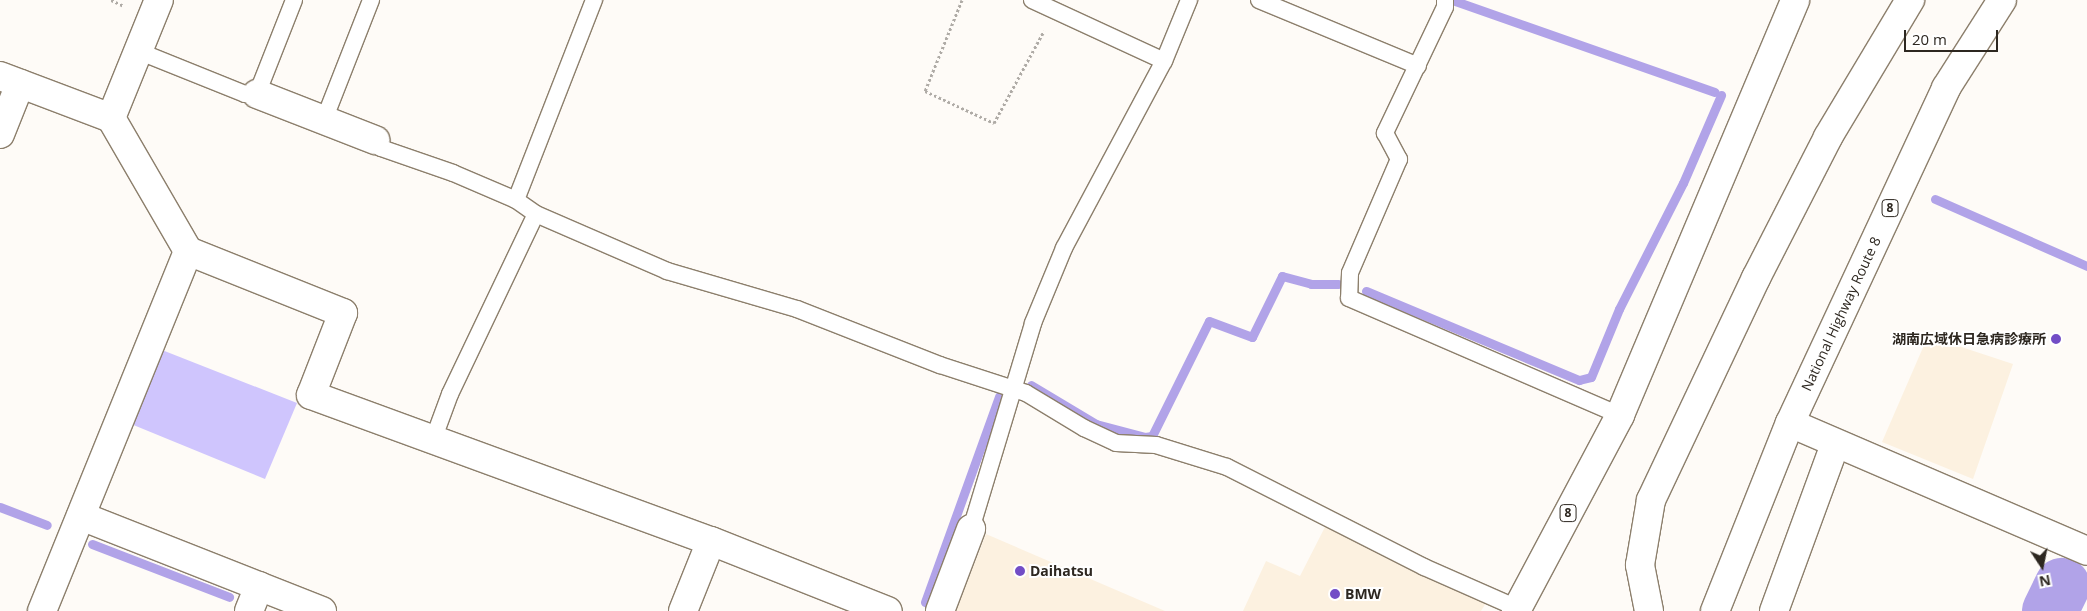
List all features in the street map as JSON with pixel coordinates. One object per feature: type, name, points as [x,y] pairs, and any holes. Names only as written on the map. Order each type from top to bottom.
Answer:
[{"type":"main road","points":[[111,118],[159,0]]},
{"type":"main road","name":"8","points":[[1516,609],[1620,415],[1795,0]]},
{"type":"main road","points":[[1649,611],[1640,565],[1651,500],[1756,278],[1828,137],[1910,0]]},
{"type":"main road","name":"National Highway Route 8","points":[[1715,611],[1790,423],[1946,88],[2002,0]]},
{"type":"main road","points":[[0,134],[10,80],[111,118],[188,251],[343,313],[311,395],[711,541],[888,611]]},
{"type":"main road","points":[[257,94],[375,140]]},
{"type":"main road","points":[[42,611],[188,251]]},
{"type":"main road","points":[[1790,423],[2087,551]]},
{"type":"main road","points":[[1774,611],[1835,444]]},
{"type":"main road","points":[[81,516],[322,611]]},
{"type":"main road","points":[[940,611],[971,529]]},
{"type":"main road","points":[[683,611],[711,541]]},
{"type":"main road","points":[[249,611],[260,586]]},
{"type":"lane","points":[[138,51],[245,94],[257,94],[294,0]]},
{"type":"lane","points":[[324,120],[371,0]]},
{"type":"lane","points":[[516,200],[594,0]]},
{"type":"lane","points":[[1032,0],[1164,61]]},
{"type":"lane","points":[[971,529],[1015,390],[1033,323],[1064,248],[1164,61],[1189,0]]},
{"type":"lane","points":[[1259,0],[1418,66]]},
{"type":"lane","points":[[1445,0],[1445,7],[1385,133],[1398,160],[1350,273],[1349,298],[1620,415]]},
{"type":"lane","points":[[375,140],[380,148],[453,172],[516,200],[536,214],[667,270],[797,309],[940,365],[1026,393],[1084,428],[1116,443],[1156,445],[1226,467],[1424,567],[1516,609]]},
{"type":"lane","points":[[433,440],[450,394],[536,214]]},
{"type":"path","points":[[962,0],[925,91],[994,123],[1055,11]]},
{"type":"shaded area","points":[[1928,336],[2013,364],[1973,479],[1882,442]]},
{"type":"shaded area","points":[[162,350],[297,403],[265,479],[131,424]]},
{"type":"shaded area","points":[[1325,527],[1486,603],[1481,611],[1243,611],[1266,561],[1300,576]]},
{"type":"shaded area","name":"Daihatsu","points":[[986,534],[1165,611],[956,611]]},
{"type":"waterway","points":[[1455,1],[1715,92]]},
{"type":"waterway","points":[[1366,291],[1579,380],[1591,377],[1619,309],[1683,183],[1721,95]]},
{"type":"waterway","points":[[1935,199],[2087,266]]},
{"type":"waterway","points":[[1031,385],[1096,424],[1145,437],[1152,436],[1209,321],[1252,337],[1282,276],[1311,284],[1338,284]]},
{"type":"waterway","points":[[925,602],[999,396]]},
{"type":"waterway","points":[[0,507],[47,525]]},
{"type":"waterway","points":[[92,544],[229,597]]},
{"type":"waterway","points":[[2050,611],[2062,586]]},
{"type":"place","name":"湖南広域休日急病診療所","points":[[2056,339]]},
{"type":"place","name":"Daihatsu","points":[[1020,571]]},
{"type":"place","name":"BMW","points":[[1335,594]]}]
